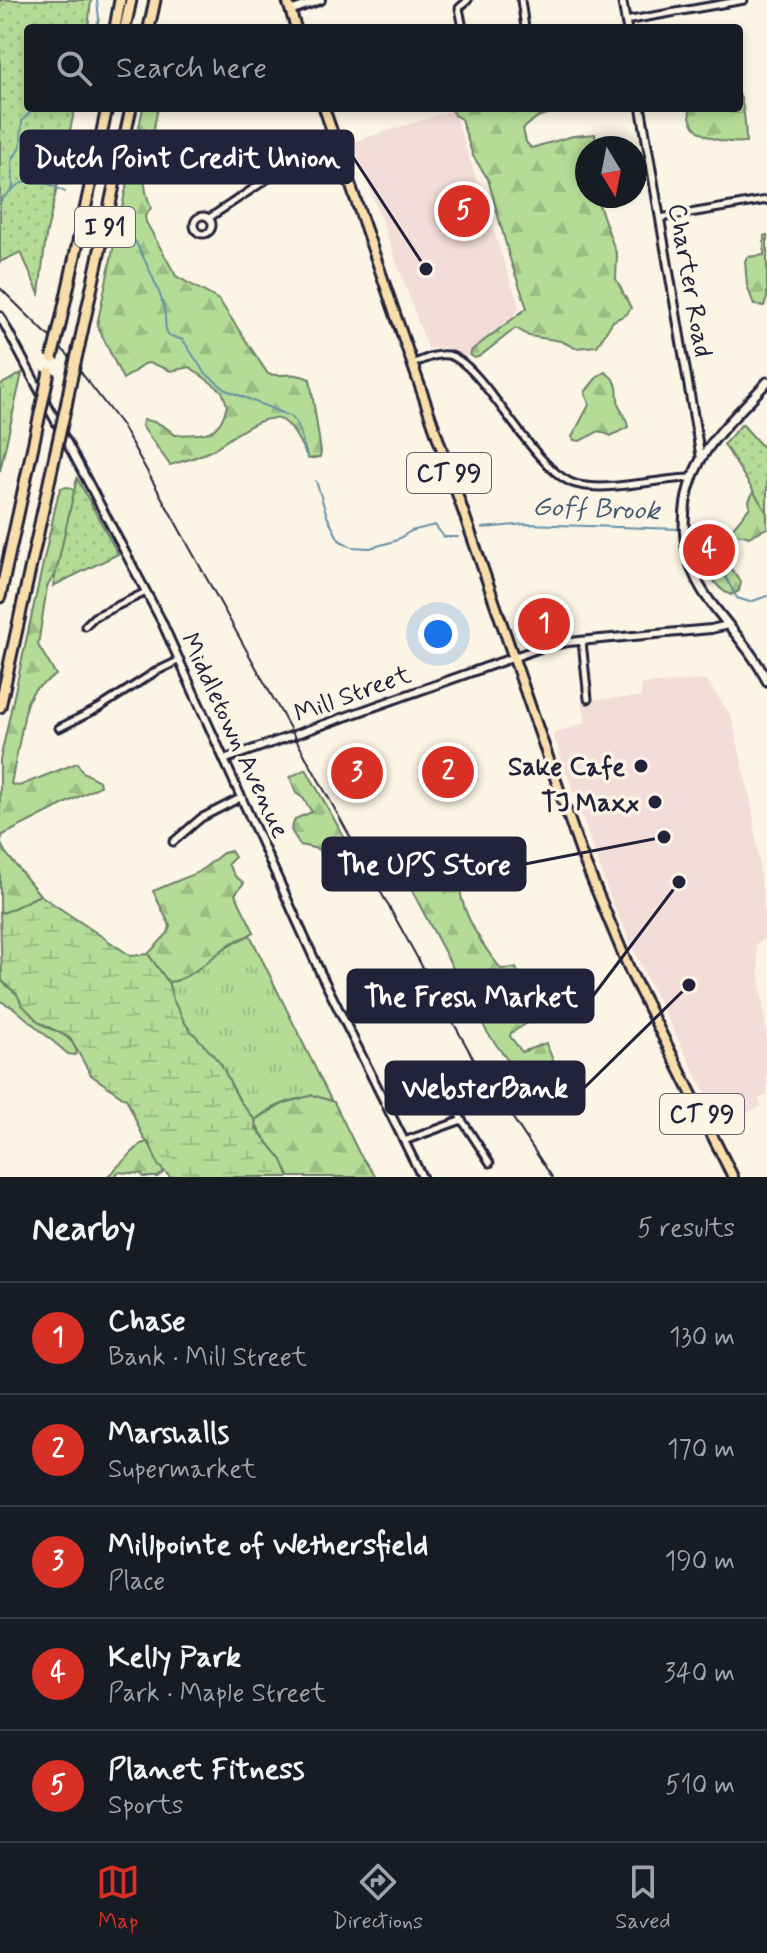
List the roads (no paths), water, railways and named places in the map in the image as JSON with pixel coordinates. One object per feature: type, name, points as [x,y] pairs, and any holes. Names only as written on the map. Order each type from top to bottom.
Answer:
[{"type":"highway","points":[[116,24],[120,0]]},
{"type":"highway","points":[[126,24],[131,0]]},
{"type":"highway","points":[[150,24],[155,0]]},
{"type":"highway","name":"I 91","points":[[0,597],[106,112]]},
{"type":"highway","name":"I 91","points":[[0,707],[130,112]]},
{"type":"main road","points":[[287,0],[295,24]]},
{"type":"main road","name":"CT 99","points":[[325,112],[594,888],[631,973],[733,1177]]},
{"type":"main road","points":[[766,678],[696,577],[689,561],[684,530],[692,478],[701,459],[767,382]]},
{"type":"street","points":[[290,11],[321,0]]},
{"type":"street","points":[[462,24],[459,8],[468,0]]},
{"type":"street","points":[[521,0],[524,24]]},
{"type":"street","points":[[622,0],[626,24],[716,2],[744,0]]},
{"type":"street","name":"Charter Road","points":[[642,112],[701,459]]},
{"type":"street","points":[[209,218],[277,173],[337,145]]},
{"type":"street","points":[[660,218],[767,200]]},
{"type":"street","name":"Middletown Avenue","points":[[0,316],[180,660],[321,974],[422,1177]]},
{"type":"street","points":[[412,364],[441,355],[463,362],[545,464],[573,484],[602,486],[692,478]]},
{"type":"street","points":[[85,626],[94,617],[146,592]]},
{"type":"street","name":"Mill Street","points":[[226,759],[547,646],[728,625]]},
{"type":"street","points":[[582,641],[588,699]]},
{"type":"street","points":[[59,728],[180,660]]},
{"type":"street","points":[[173,842],[201,818],[243,797]]},
{"type":"street","points":[[443,1087],[490,1163]]},
{"type":"street","points":[[404,1141],[462,1120]]},
{"type":"waterway","points":[[97,0],[97,24]]},
{"type":"waterway","points":[[13,187],[12,161],[21,145],[22,121],[30,112]]},
{"type":"waterway","name":"Goff Brook","points":[[0,202],[15,187],[30,181],[45,183],[65,192]]},
{"type":"waterway","name":"Goff Brook","points":[[127,229],[160,296],[168,335],[183,340],[204,372],[226,390],[292,417],[298,426],[308,459]]},
{"type":"waterway","name":"Goff Brook","points":[[316,481],[327,516],[339,540],[352,547],[370,548],[435,525],[444,537],[458,537]]},
{"type":"waterway","name":"Goff Brook","points":[[482,528],[526,524],[680,529]]},
{"type":"waterway","name":"Goff Brook","points":[[687,529],[692,531],[719,565],[737,598],[750,602],[767,596]]},
{"type":"railway","points":[[0,288],[67,354],[122,426],[473,1058],[552,1177]]},
{"type":"place","name":"Planet Fitness","points":[[464,211]]},
{"type":"place","name":"Dutch Point Credit Union","points":[[426,269]]},
{"type":"place","name":"Kelly Park","points":[[709,550]]},
{"type":"place","name":"Chase","points":[[544,624]]},
{"type":"place","name":"Sake Cafe","points":[[641,766]]},
{"type":"place","name":"Marshalls","points":[[448,772]]},
{"type":"place","name":"Millpointe of Wethersfield","points":[[357,773]]},
{"type":"place","name":"TJ Maxx","points":[[655,802]]},
{"type":"place","name":"The UPS Store","points":[[664,837]]},
{"type":"place","name":"The Fresh Market","points":[[679,882]]},
{"type":"place","name":"WebsterBank","points":[[689,985]]}]
